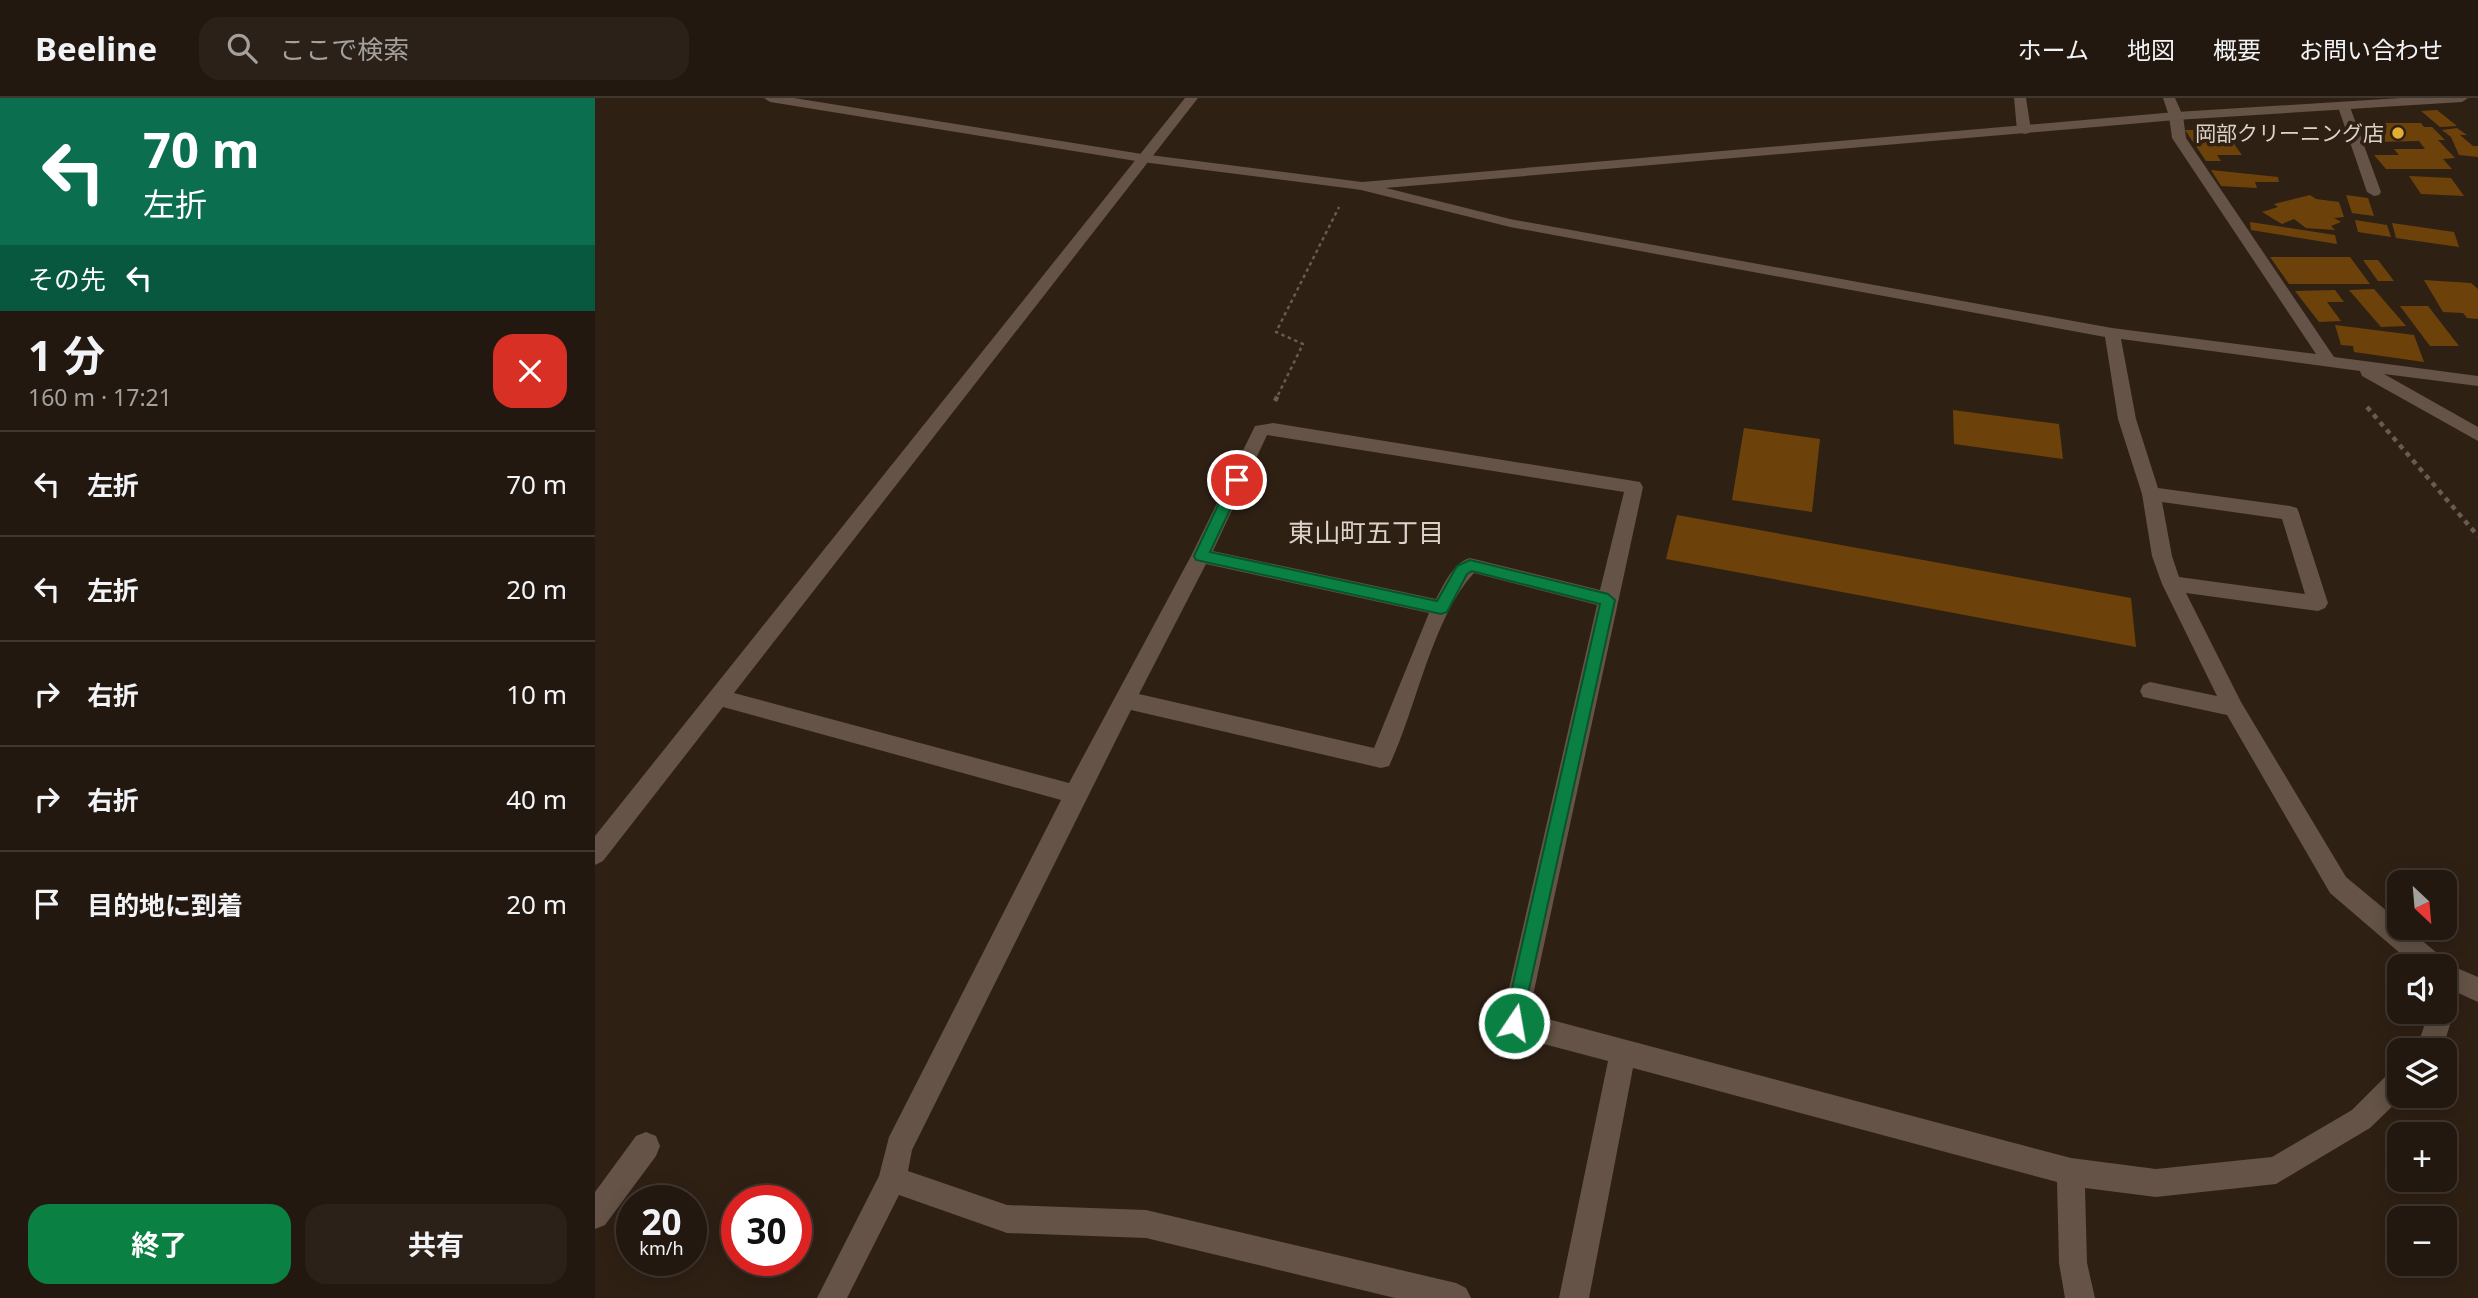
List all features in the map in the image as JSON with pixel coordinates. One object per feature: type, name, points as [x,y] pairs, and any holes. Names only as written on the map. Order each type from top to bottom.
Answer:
[{"type":"street","points":[[598,846],[1192,98]]},
{"type":"street","points":[[2020,98],[2024,131]]},
{"type":"street","points":[[2169,98],[2176,116],[2179,138],[2329,362]]},
{"type":"street","points":[[1357,185],[2024,131],[2176,116],[2462,98]]},
{"type":"street","points":[[778,99],[1142,158],[1357,185],[1510,223],[2112,333],[2360,368],[2478,381]]},
{"type":"street","points":[[2344,107],[2374,192]]},
{"type":"street","points":[[2112,333],[2127,419],[2151,494],[2162,556],[2172,584],[2234,708],[2338,885],[2414,954]]},
{"type":"street","points":[[2360,368],[2478,435]]},
{"type":"street","points":[[831,1298],[893,1179],[899,1147],[1075,794],[1201,556],[1261,430],[1273,429],[1634,487],[1514,1023],[2071,1172],[2156,1183],[2276,1170],[2361,1119],[2387,1093]]},
{"type":"street","points":[[2151,494],[2290,513],[2318,603],[2172,584]]},
{"type":"street","points":[[1201,556],[1441,608]]},
{"type":"street","points":[[1127,700],[1381,758],[1441,608],[1462,570],[1470,565],[1608,600]]},
{"type":"street","points":[[2150,691],[2234,708]]},
{"type":"street","points":[[718,697],[1075,794]]},
{"type":"street","points":[[2457,984],[2478,990]]},
{"type":"street","points":[[1574,1298],[1623,1052]]},
{"type":"street","points":[[595,1215],[646,1146]]},
{"type":"street","points":[[2071,1172],[2073,1263],[2080,1298]]},
{"type":"street","points":[[893,1179],[1007,1219],[1146,1224],[1456,1298]]},
{"type":"path","points":[[1261,430],[1303,344],[1276,332],[1357,185]]},
{"type":"path","points":[[2329,362],[2478,536]]},
{"type":"building","points":[[2437,110],[2457,126],[2440,127],[2421,111]]},
{"type":"building","points":[[2362,123],[2421,123],[2424,127],[2432,127],[2445,140],[2438,140],[2455,158],[2443,159],[2452,169],[2386,169],[2374,155],[2399,155],[2394,149],[2425,149],[2419,141],[2378,142]]},
{"type":"building","points":[[2457,128],[2467,135],[2460,135],[2473,146],[2478,146],[2478,157],[2459,155],[2451,137],[2442,130]]},
{"type":"building","points":[[2185,130],[2224,130],[2242,155],[2217,155],[2221,161],[2206,161]]},
{"type":"building","points":[[2211,170],[2278,177],[2279,182],[2255,182],[2257,188],[2221,186]]},
{"type":"building","points":[[2409,176],[2451,178],[2464,196],[2421,194]]},
{"type":"building","points":[[2310,195],[2316,199],[2339,202],[2344,217],[2334,218],[2341,222],[2331,226],[2335,230],[2306,228],[2294,219],[2282,224],[2262,212],[2278,207],[2274,204]]},
{"type":"building","points":[[2346,195],[2368,198],[2374,216],[2352,213]]},
{"type":"building","points":[[2355,220],[2387,225],[2391,237],[2358,232]]},
{"type":"building","points":[[2250,222],[2335,235],[2337,244],[2251,230]]},
{"type":"building","points":[[2392,223],[2454,232],[2459,247],[2396,238]]},
{"type":"building","points":[[2270,257],[2350,257],[2370,284],[2289,284]]},
{"type":"building","points":[[2363,260],[2378,260],[2394,281],[2378,281]]},
{"type":"building","points":[[2424,280],[2471,283],[2478,289],[2478,319],[2467,318],[2463,313],[2443,312]]},
{"type":"building","points":[[2374,289],[2406,326],[2381,327],[2349,290]]},
{"type":"building","points":[[2335,290],[2344,302],[2327,302],[2341,321],[2319,322],[2295,291]]},
{"type":"building","points":[[2400,306],[2428,306],[2459,346],[2430,346]]},
{"type":"building","points":[[2335,325],[2414,335],[2424,362],[2354,352],[2353,346],[2341,345]]},
{"type":"building","points":[[1953,410],[2059,424],[2063,459],[1954,444]]},
{"type":"building","points":[[1744,428],[1820,439],[1812,512],[1732,500]]},
{"type":"building","points":[[1677,515],[2131,598],[2136,647],[1666,559]]},
{"type":"place","name":"岡部クリーニング店","points":[[2398,133]]},
{"type":"district","name":"東山町五丁目","points":[[1366,532]]},
{"type":"route","points":[[1237,480],[1201,556],[1441,608],[1462,570],[1470,565],[1608,600],[1514,1023]]}]
